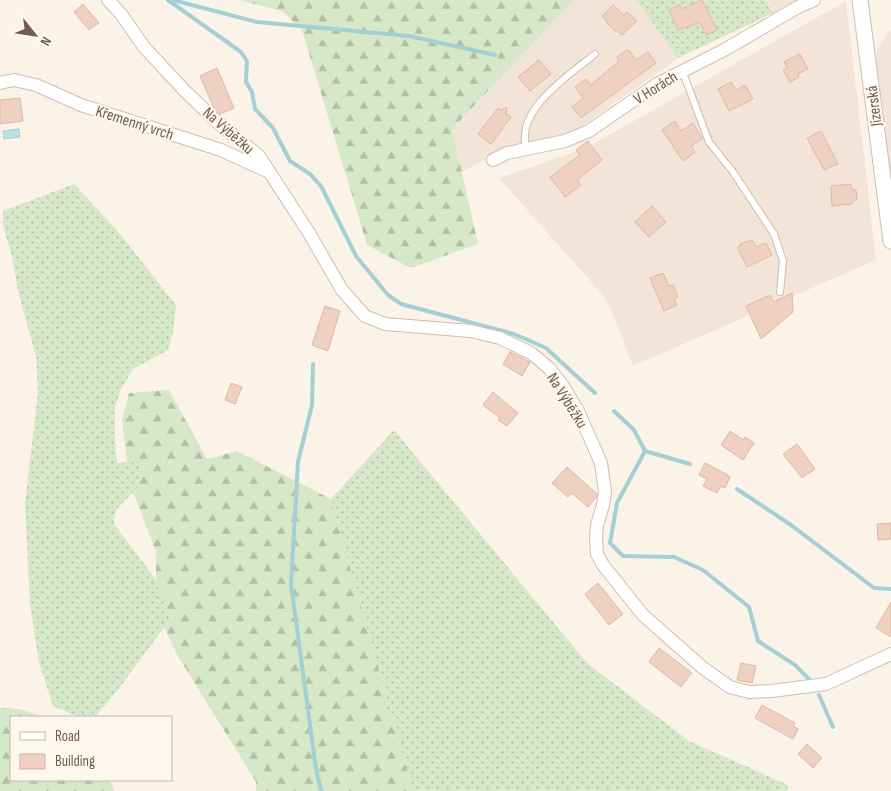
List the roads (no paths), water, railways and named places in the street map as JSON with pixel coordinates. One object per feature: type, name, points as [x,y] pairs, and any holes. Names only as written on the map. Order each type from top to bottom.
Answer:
[{"type":"street","name":"Na Výběžku","points":[[108,0],[121,14],[144,47],[184,90],[216,121],[259,156],[309,233],[342,290],[365,316],[385,324],[471,331],[500,338],[531,353],[549,368],[563,386],[578,411],[602,463],[605,492],[596,526],[596,536],[598,554],[603,565],[643,615],[703,668],[730,687],[748,692],[772,691],[826,684],[891,654]]},
{"type":"street","name":"V Horách","points":[[493,160],[507,154],[565,141],[589,131],[657,84],[726,49],[798,7],[814,0]]},
{"type":"street","name":"Jizerská","points":[[860,0],[891,241]]},
{"type":"street","name":"Křemenný vrch","points":[[0,83],[14,80],[36,85],[81,105],[221,150],[269,172]]},
{"type":"lane","points":[[527,150],[523,140],[530,114],[554,87],[595,54]]},
{"type":"lane","points":[[682,70],[709,142],[733,172],[774,234],[783,261],[780,292]]},
{"type":"water","points":[[19,129],[20,137],[4,139],[3,131]]},
{"type":"waterway","points":[[168,0],[241,52],[247,61],[246,82],[252,92],[255,109],[273,128],[290,161],[310,174],[321,186],[356,256],[388,295],[401,304],[514,334],[546,348],[595,393]]},
{"type":"waterway","points":[[173,0],[257,22],[409,36],[495,55]]},
{"type":"waterway","points":[[313,364],[312,405],[298,462],[291,584],[316,769],[321,791]]},
{"type":"waterway","points":[[614,411],[634,430],[645,451],[617,503],[610,543],[623,556],[674,557],[703,570],[749,607],[758,641],[795,665],[809,679]]},
{"type":"waterway","points":[[645,451],[690,464]]},
{"type":"waterway","points":[[737,489],[791,525],[874,588],[891,589]]},
{"type":"waterway","points":[[819,695],[833,727]]}]
